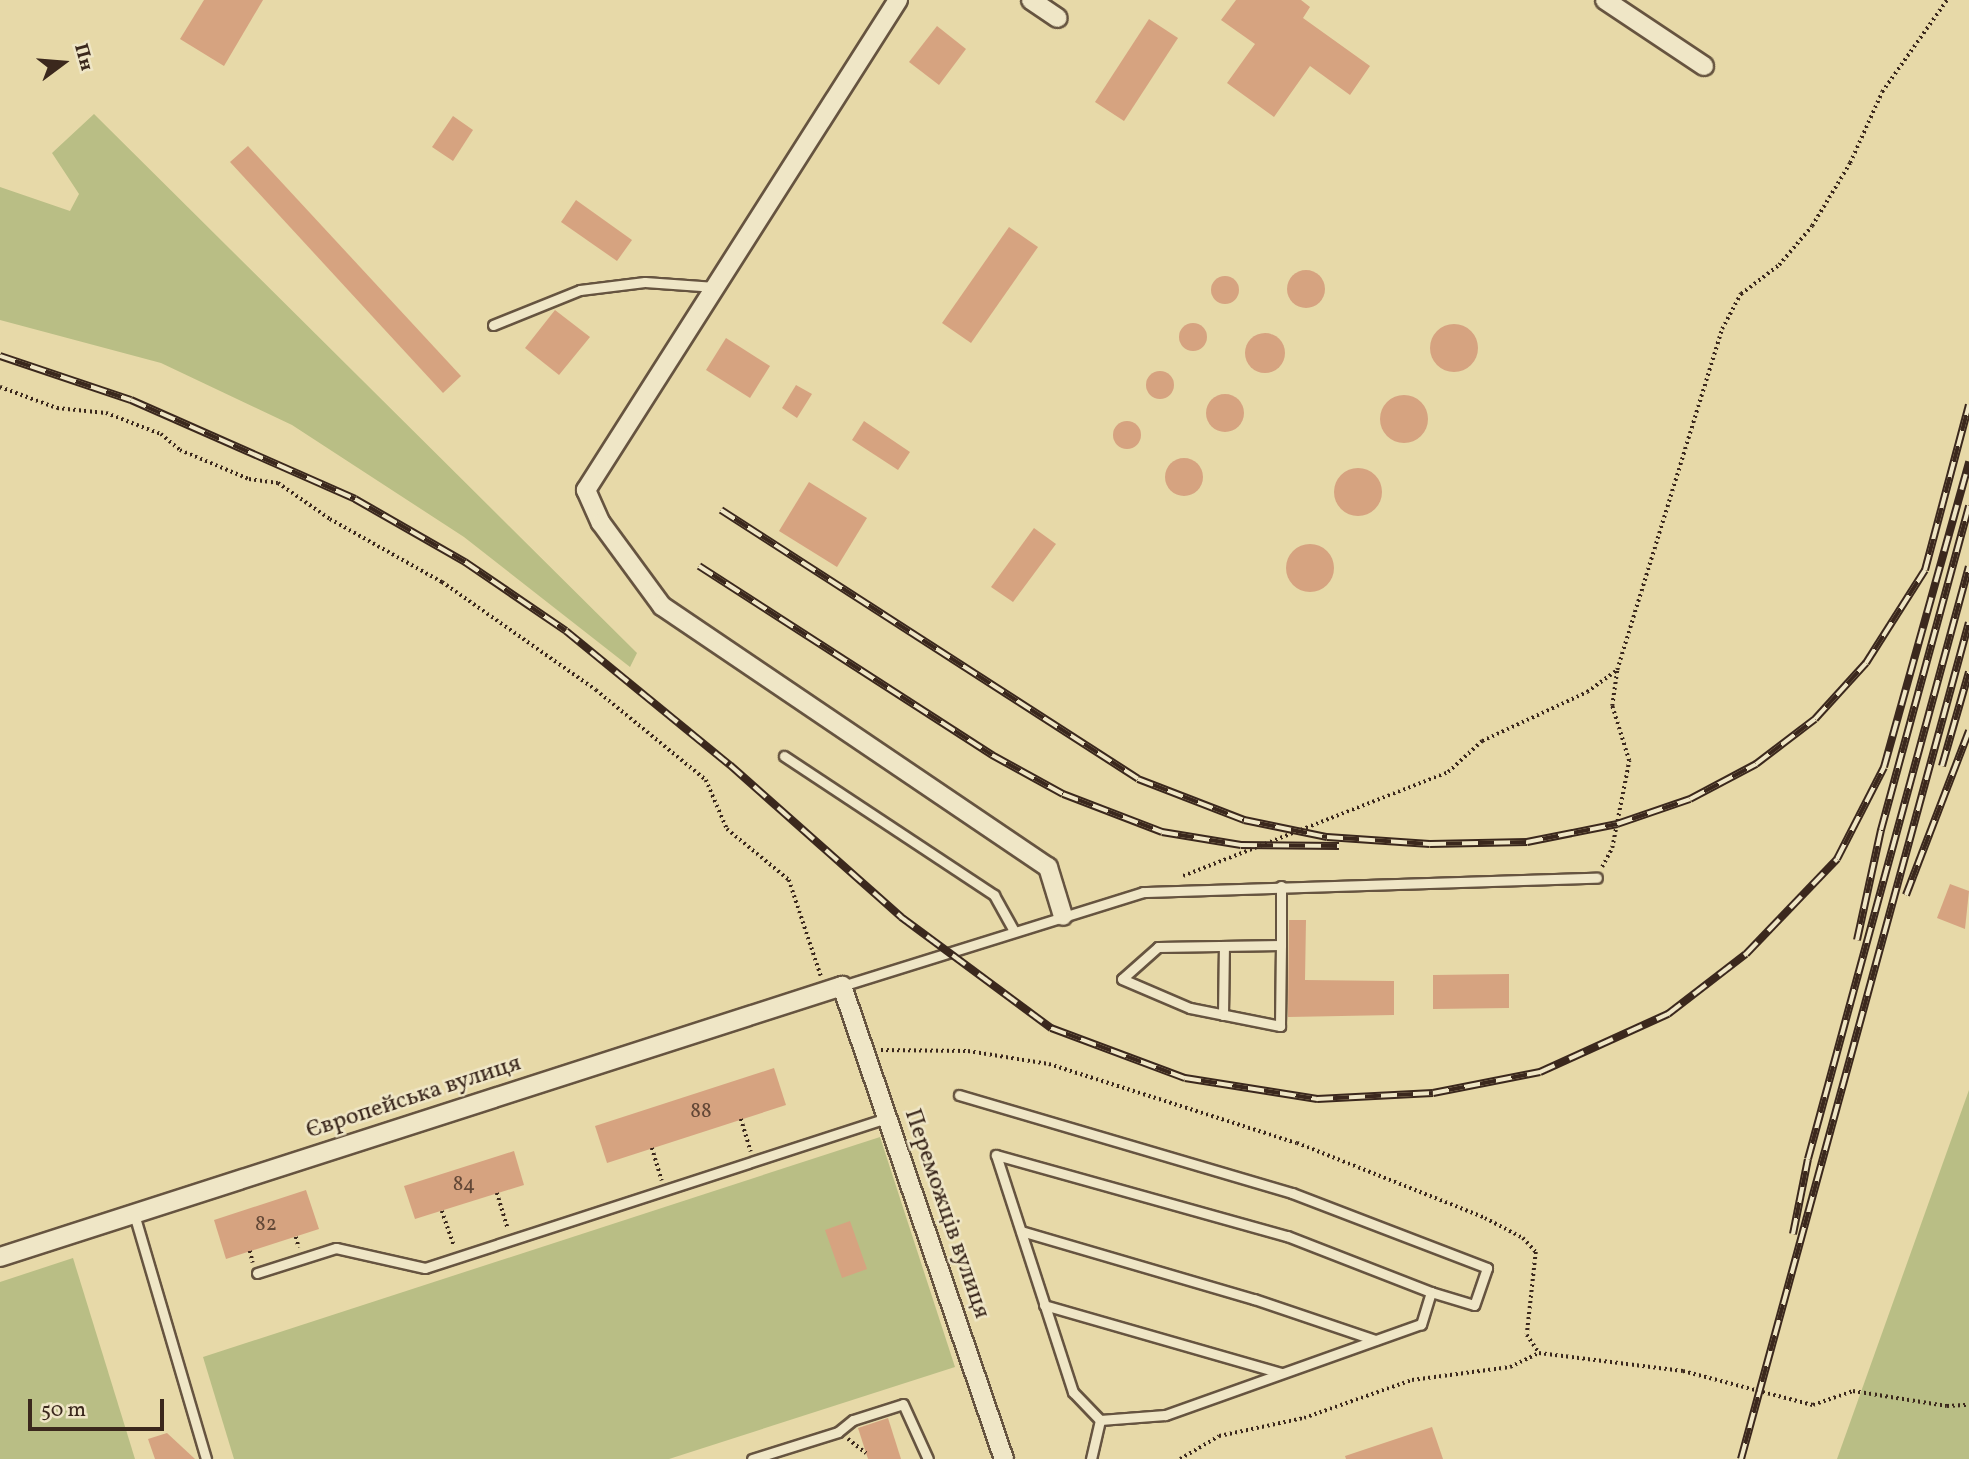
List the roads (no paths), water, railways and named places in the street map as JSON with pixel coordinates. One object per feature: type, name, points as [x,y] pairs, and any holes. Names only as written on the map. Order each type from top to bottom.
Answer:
[{"type":"street","points":[[898,0],[586,490],[601,523],[662,606],[1048,867],[1063,916]]},
{"type":"street","points":[[1031,0],[1058,18]]},
{"type":"street","points":[[1605,0],[1704,66]]},
{"type":"street","name":"Переможців вулиця","points":[[834,988],[865,1051],[1004,1459]]},
{"type":"street","name":"Європейська вулиця","points":[[0,1257],[834,988]]},
{"type":"lane","points":[[493,325],[580,290],[645,282],[715,287]]},
{"type":"lane","points":[[784,756],[994,895],[1014,931]]},
{"type":"lane","points":[[834,988],[1143,892],[1597,878]]},
{"type":"lane","points":[[1281,886],[1281,945],[1280,1026],[1190,1008],[1122,979],[1158,947],[1281,945]]},
{"type":"lane","points":[[1223,1015],[1224,946]]},
{"type":"lane","points":[[960,1095],[1292,1192],[1487,1268],[1474,1305],[1431,1292],[1287,1236],[996,1155],[1073,1392],[1100,1420]]},
{"type":"lane","points":[[257,1273],[336,1248],[425,1268],[888,1118]]},
{"type":"lane","points":[[134,1214],[205,1459]]},
{"type":"lane","points":[[1021,1231],[1254,1299],[1375,1340]]},
{"type":"lane","points":[[1100,1420],[1164,1415],[1421,1324],[1431,1292]]},
{"type":"lane","points":[[1044,1305],[1281,1373]]},
{"type":"lane","points":[[752,1459],[838,1432],[853,1420],[904,1404],[928,1459]]},
{"type":"lane","points":[[1091,1459],[1100,1420]]},
{"type":"railway","points":[[0,356],[131,400],[355,499],[465,562],[566,631],[730,765],[901,917],[1051,1028],[1185,1078],[1317,1099],[1433,1093],[1540,1072],[1668,1014],[1746,954],[1837,859],[1884,767],[1969,462]]},
{"type":"railway","points":[[721,510],[1138,779],[1244,820],[1327,837],[1430,844],[1527,842],[1617,824],[1690,799],[1756,764],[1815,719],[1866,663],[1925,570],[1969,405]]},
{"type":"railway","points":[[1857,940],[1881,830],[1969,506]]},
{"type":"railway","points":[[699,566],[992,755],[1063,794],[1162,832],[1241,845],[1339,846]]},
{"type":"railway","points":[[1793,1234],[1808,1159],[1969,566]]},
{"type":"railway","points":[[1741,1459],[1969,622]]},
{"type":"railway","points":[[1942,766],[1969,672]]},
{"type":"railway","points":[[1906,895],[1969,731]]}]
